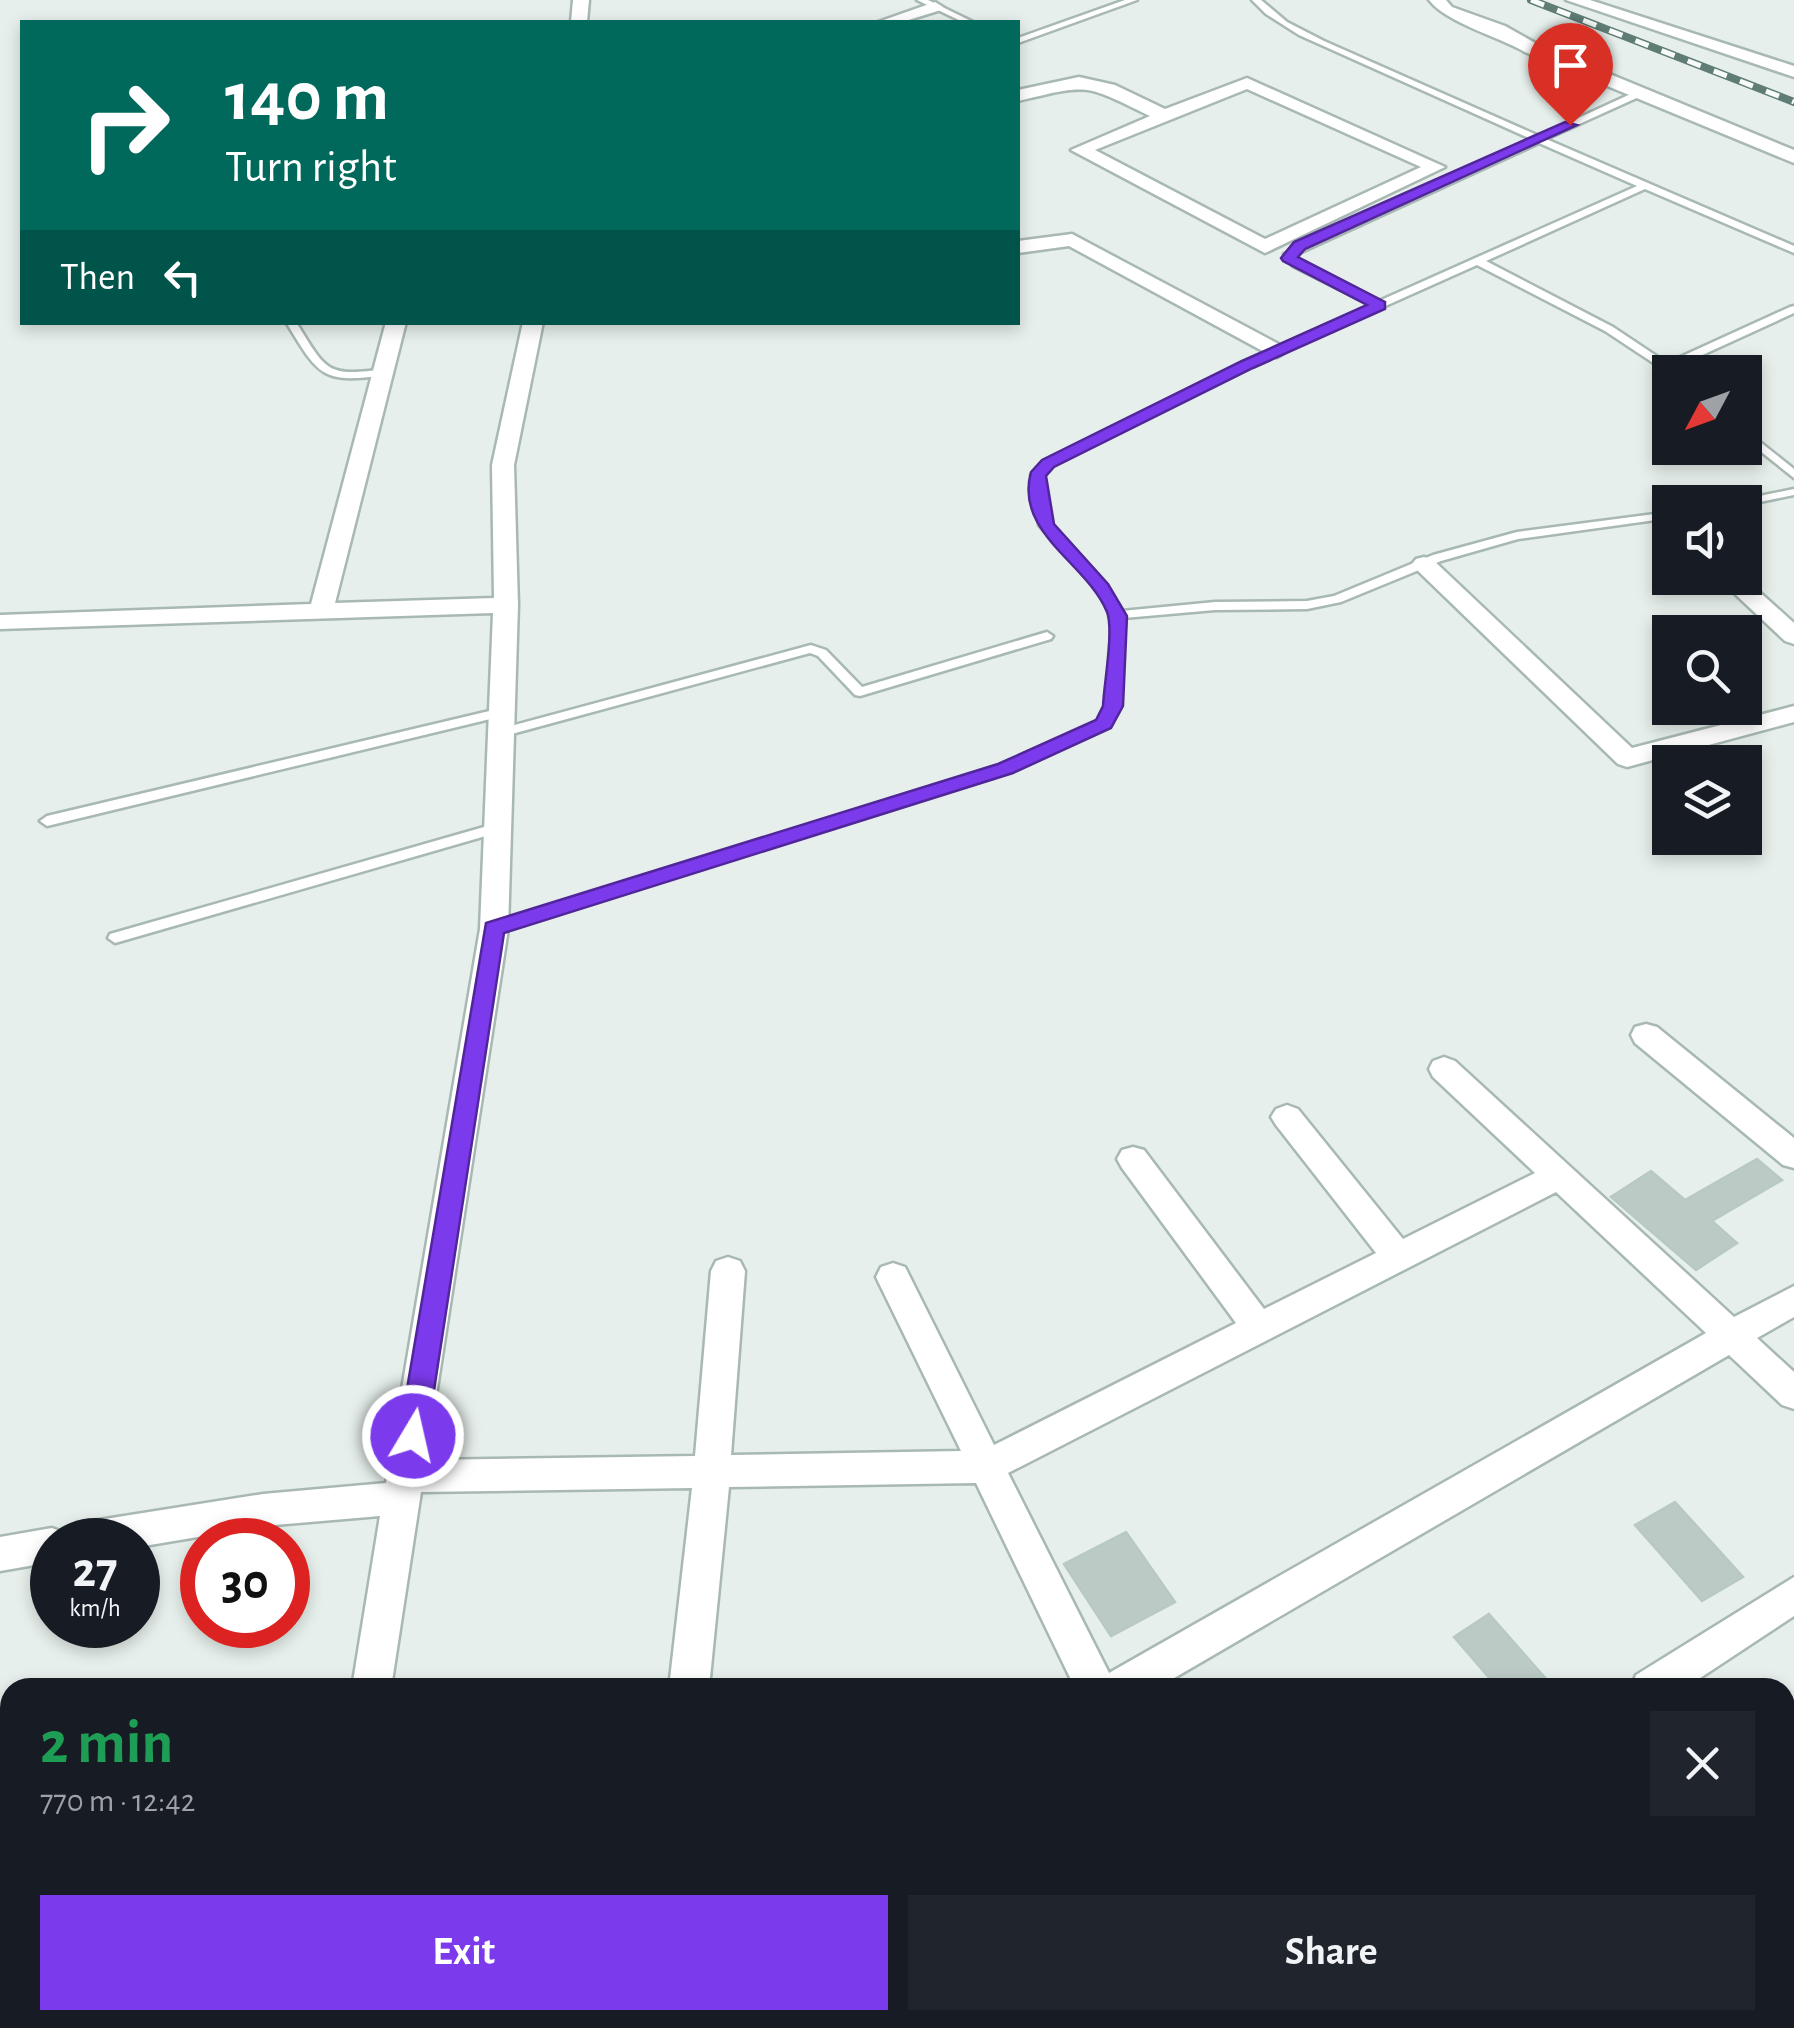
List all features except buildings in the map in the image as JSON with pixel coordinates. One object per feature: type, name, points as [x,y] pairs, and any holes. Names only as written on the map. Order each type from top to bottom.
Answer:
[{"type":"street","points":[[1437,0],[1446,10],[1505,32],[1531,48],[1794,157]]},
{"type":"street","points":[[1574,0],[1794,72]]},
{"type":"street","points":[[891,20],[928,4]]},
{"type":"street","points":[[1020,95],[1063,80],[1083,80],[1165,116],[1247,83],[1436,167],[1264,247],[1080,150],[1165,116]]},
{"type":"street","points":[[1020,247],[1072,240],[1277,351]]},
{"type":"street","points":[[321,611],[395,325]]},
{"type":"street","points":[[374,1678],[494,928],[506,604],[502,464],[532,325]]},
{"type":"street","points":[[1424,564],[1627,758],[1794,714]]},
{"type":"street","points":[[1749,595],[1794,636]]},
{"type":"street","points":[[0,622],[506,604]]},
{"type":"street","points":[[1646,1035],[1794,1156]]},
{"type":"street","points":[[1444,1069],[1794,1394]]},
{"type":"street","points":[[1287,1117],[1398,1258]]},
{"type":"street","points":[[1133,1160],[1259,1328]]},
{"type":"street","points":[[160,1527],[405,1487],[712,1471],[986,1466],[1559,1176]]},
{"type":"street","points":[[689,1678],[712,1471],[728,1271]]},
{"type":"street","points":[[893,1277],[1091,1678]]},
{"type":"street","points":[[1137,1678],[1794,1300]]},
{"type":"street","points":[[0,1554],[30,1549]]},
{"type":"street","points":[[1665,1678],[1794,1594]]},
{"type":"lane","points":[[1020,40],[1133,0]]},
{"type":"lane","points":[[1256,0],[1268,15],[1536,140],[1794,250]]},
{"type":"lane","points":[[928,4],[964,20]]},
{"type":"lane","points":[[1379,306],[1297,264],[1289,254],[1638,94]]},
{"type":"lane","points":[[494,928],[1006,768],[1104,724],[1113,706],[1118,616],[1102,588],[1045,525],[1037,476],[1048,464],[1277,351],[1645,186]]},
{"type":"lane","points":[[1478,261],[1609,329],[1652,358]]},
{"type":"lane","points":[[1700,355],[1794,309]]},
{"type":"lane","points":[[292,325],[321,370],[332,377],[386,372]]},
{"type":"lane","points":[[1762,448],[1794,475]]},
{"type":"lane","points":[[1762,499],[1794,492]]},
{"type":"lane","points":[[1118,616],[1337,600],[1424,564],[1518,536],[1652,520]]},
{"type":"lane","points":[[48,822],[502,723],[811,649],[822,653],[860,692],[1047,636]]},
{"type":"lane","points":[[114,938],[498,828]]},
{"type":"railway","points":[[1531,0],[1794,102]]},
{"type":"route","points":[[413,1436],[494,928],[1006,768],[1104,724],[1113,706],[1118,616],[1102,588],[1045,525],[1037,476],[1048,464],[1248,364],[1379,306],[1288,258],[1300,246],[1570,125]]}]
